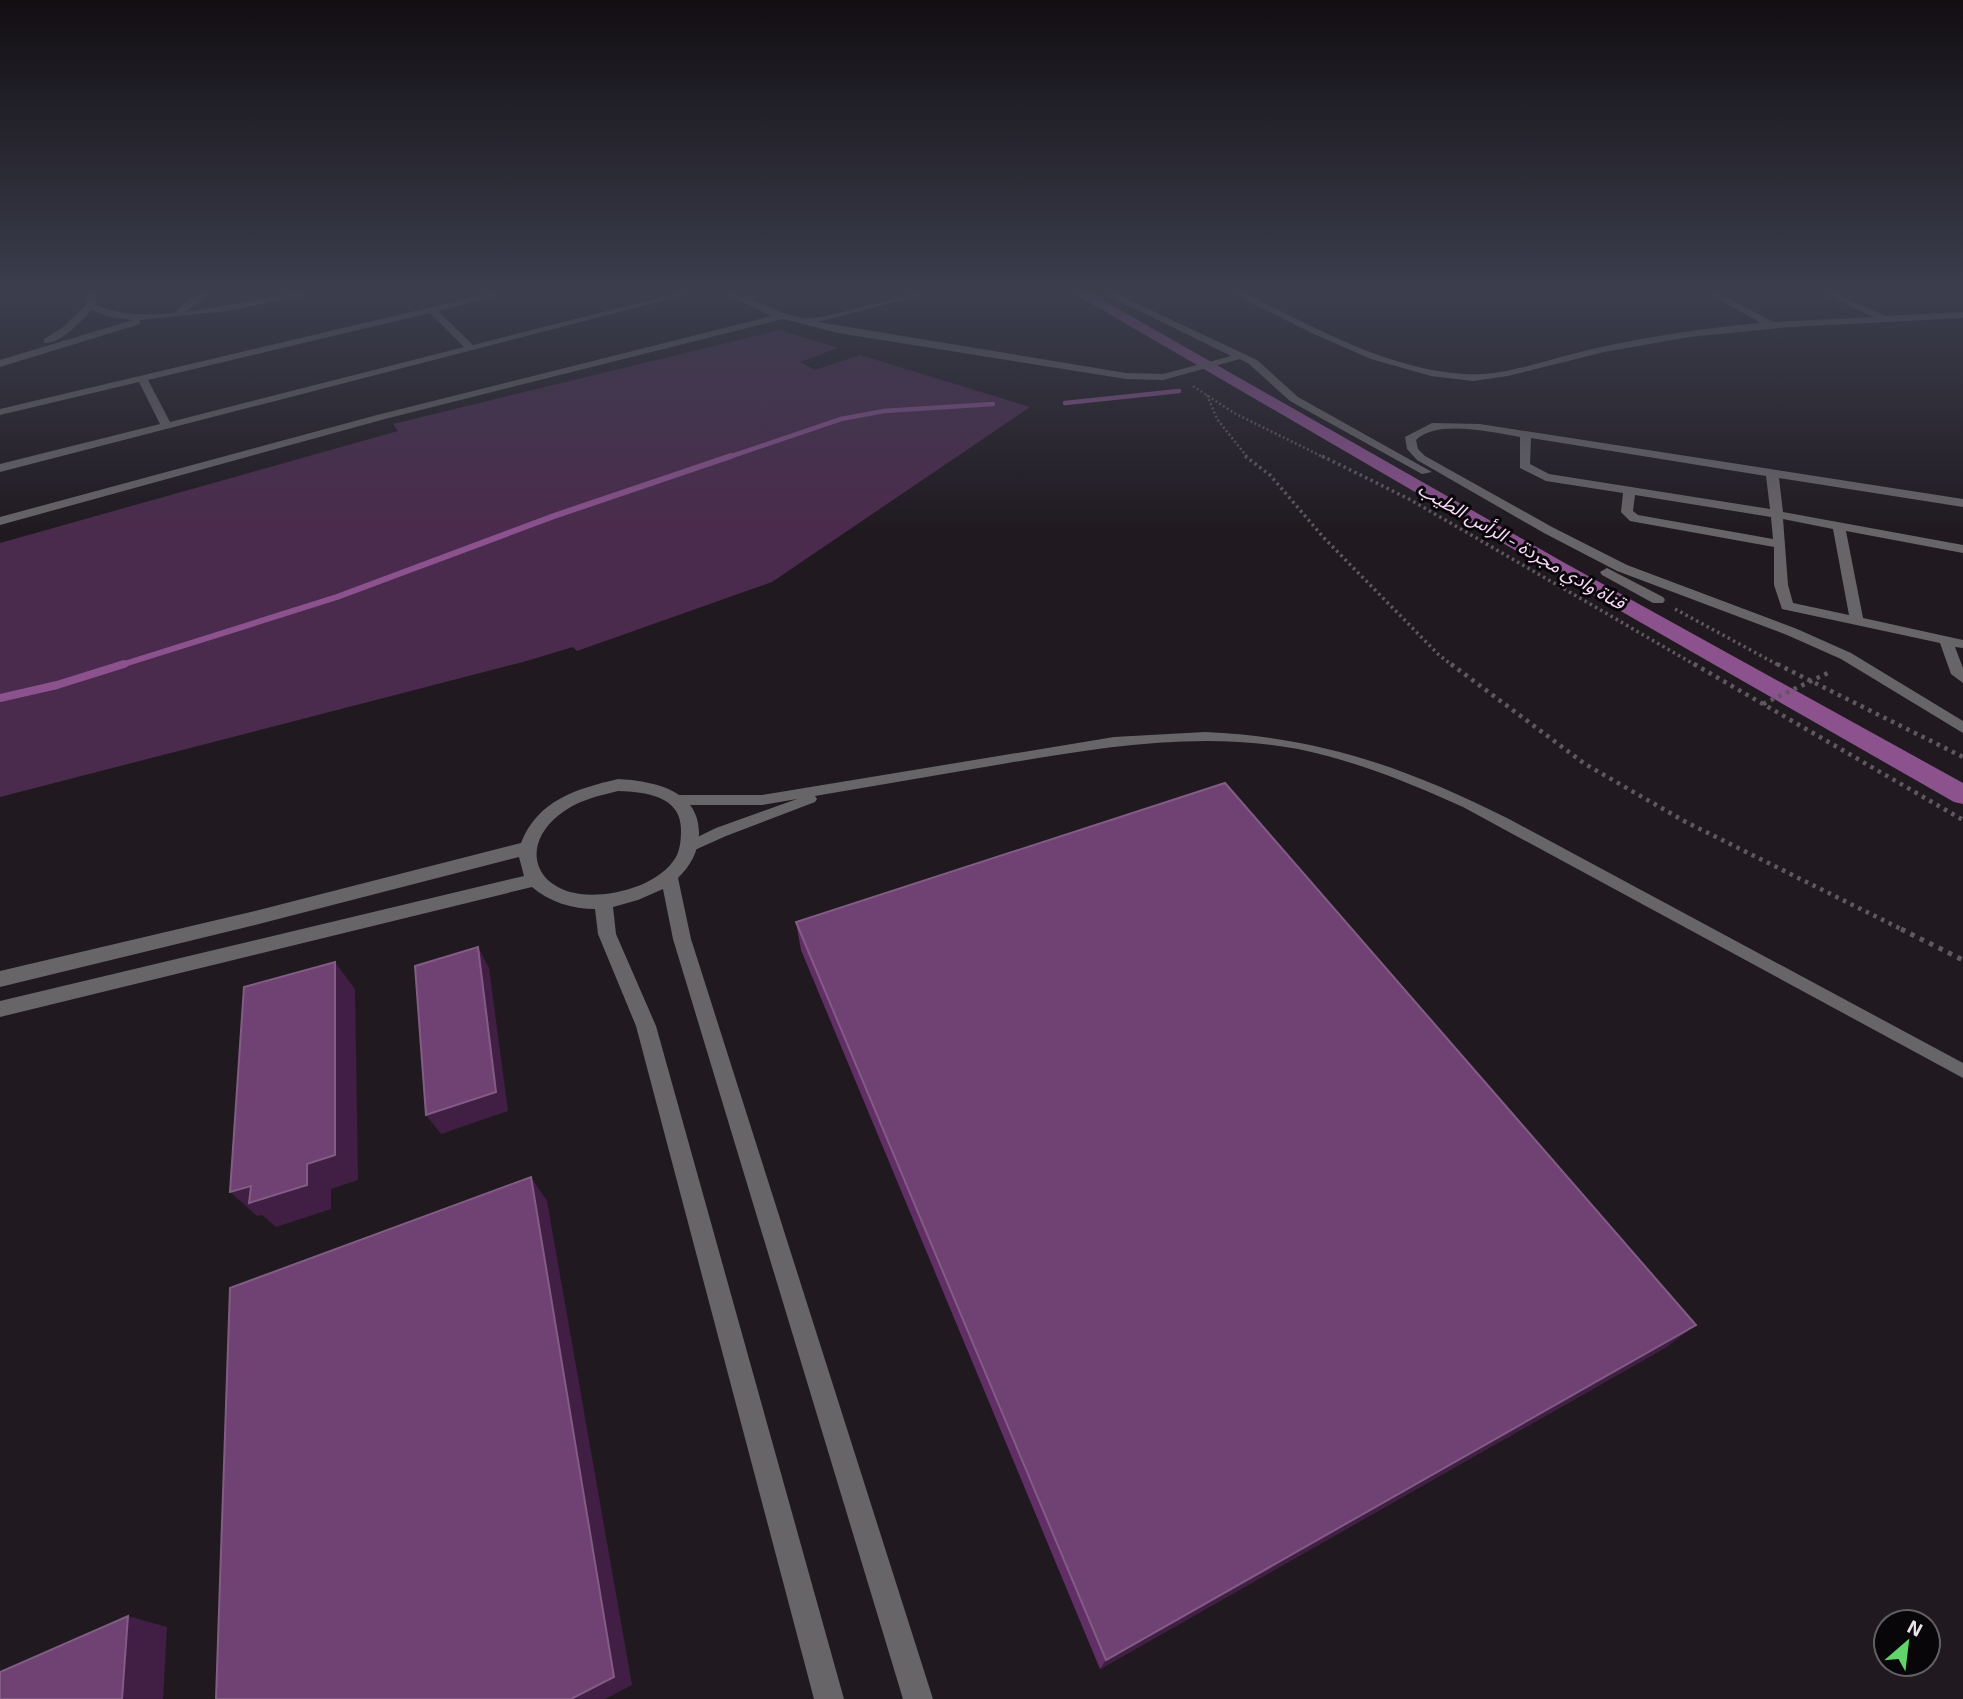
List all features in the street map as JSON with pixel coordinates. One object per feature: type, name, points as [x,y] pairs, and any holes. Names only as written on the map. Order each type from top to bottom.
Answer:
[{"type":"street","points":[[0,412],[162,373]]},
{"type":"street","points":[[0,468],[371,373]]},
{"type":"street","points":[[0,521],[380,416],[552,373]]},
{"type":"street","points":[[1108,373],[1163,377],[1177,373]]},
{"type":"street","points":[[1266,373],[1306,407],[1658,600]]},
{"type":"street","points":[[1441,373],[1469,377],[1500,373]]},
{"type":"street","points":[[142,378],[166,425]]},
{"type":"street","points":[[1963,503],[1450,425],[1421,429],[1411,436],[1410,442],[1413,451],[1421,458],[1548,530],[1622,568],[1792,632],[1846,656],[1963,728]]},
{"type":"street","points":[[1526,435],[1524,464],[1527,470],[1546,477],[1775,514],[1963,549]]},
{"type":"street","points":[[1772,472],[1780,544],[1781,585],[1787,606],[1963,644]]},
{"type":"street","points":[[1629,490],[1627,512],[1634,518],[1780,544]]},
{"type":"street","points":[[1839,526],[1857,622]]},
{"type":"street","points":[[1945,641],[1958,674],[1963,678]]},
{"type":"street","points":[[618,785],[641,785],[663,791],[677,800],[691,822],[688,848],[682,863],[669,876],[625,897],[582,902],[554,895],[534,880],[526,860],[527,848],[539,824],[557,807],[587,792],[618,785]]},
{"type":"street","points":[[0,979],[255,918],[527,848]]},
{"type":"street","points":[[669,876],[682,939],[918,1699]]},
{"type":"street","points":[[0,1009],[534,880]]},
{"type":"street","points":[[603,901],[607,934],[646,1026],[829,1699]]},
{"type":"lane","points":[[677,800],[762,800],[1159,736],[1207,735],[1258,739],[1355,759],[1465,803],[1963,1071]]},
{"type":"lane","points":[[688,848],[790,805],[851,786]]},
{"type":"path","points":[[1174,374],[1234,413],[1409,499],[1963,820]]},
{"type":"path","points":[[1207,395],[1217,419],[1244,455],[1270,475],[1324,538],[1439,655],[1484,689],[1585,764],[1684,821],[1963,960]]},
{"type":"path","points":[[1658,600],[1808,681],[1963,757]]},
{"type":"path","points":[[1763,704],[1832,671]]},
{"type":"shaded area","points":[[601,373],[920,373],[1030,407],[772,582],[577,651],[573,647],[0,797],[0,543],[398,431],[393,424]]},
{"type":"building","points":[[1225,783],[1696,1325],[1106,1660],[796,922]]},
{"type":"building","points":[[478,947],[496,1092],[426,1115],[415,966]]},
{"type":"building","points":[[335,962],[335,1155],[307,1164],[307,1185],[249,1203],[251,1186],[230,1192],[244,987]]},
{"type":"building","points":[[531,1177],[614,1677],[571,1699],[216,1699],[230,1288]]},
{"type":"building","points":[[128,1616],[122,1699],[0,1699],[0,1672]]},
{"type":"waterway","name":"قناة وادي مجردة - الرأس الطيب","points":[[1220,373],[1963,795]]},
{"type":"waterway","points":[[1065,403],[1179,391]]},
{"type":"waterway","points":[[726,458],[841,419],[884,411],[993,404]]},
{"type":"waterway","points":[[118,666],[337,597],[554,516],[731,456]]},
{"type":"waterway","points":[[0,698],[57,685],[124,664]]}]
